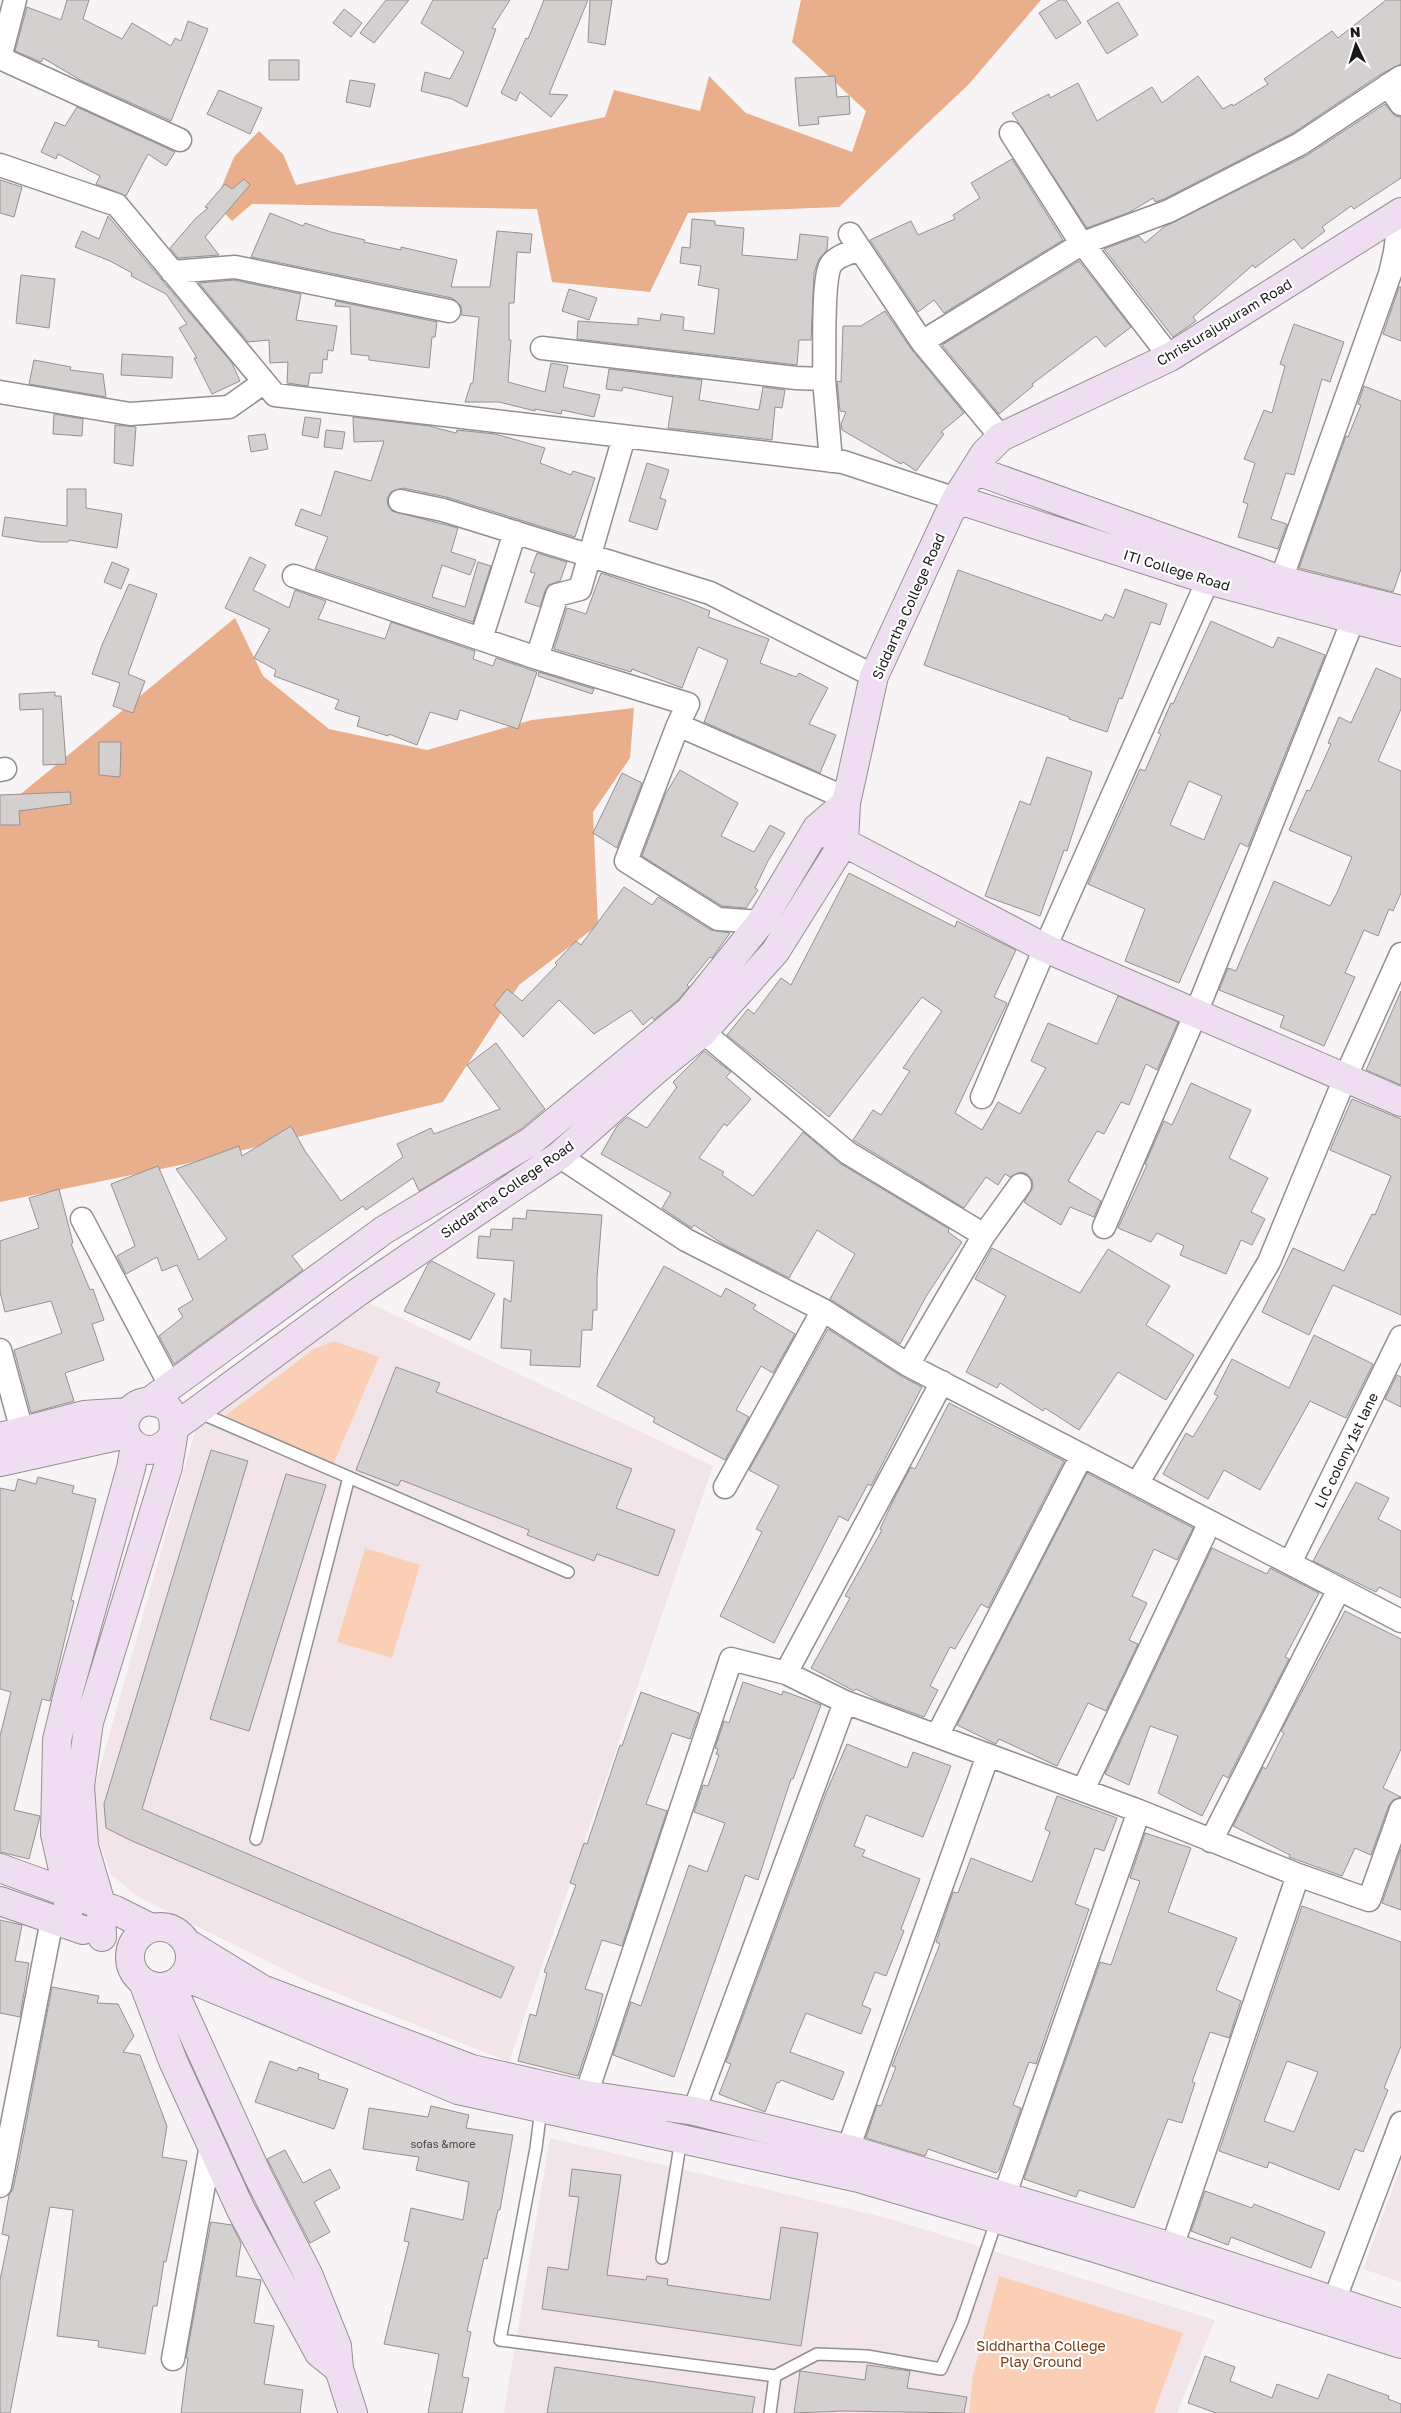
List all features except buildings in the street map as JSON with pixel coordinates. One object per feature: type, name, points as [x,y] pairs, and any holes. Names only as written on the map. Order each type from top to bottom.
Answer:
[{"type":"street","points":[[15,0],[0,58],[180,140]]},
{"type":"street","points":[[922,342],[1083,243],[1169,211],[1300,144],[1394,81],[1401,104]]},
{"type":"street","points":[[1011,133],[1076,235],[1170,357]]},
{"type":"street","points":[[0,165],[117,206],[275,396],[843,462],[956,499]]},
{"type":"street","points":[[1281,580],[1390,274],[1400,213]]},
{"type":"street","name":"Christurajupuram Road","points":[[956,499],[985,453],[1001,437],[1170,357],[1400,213]]},
{"type":"street","points":[[831,461],[824,379],[827,281],[830,266],[855,242],[922,342],[1001,437]]},
{"type":"street","points":[[172,272],[235,267],[449,311]]},
{"type":"street","points":[[542,348],[796,378],[824,379]]},
{"type":"street","points":[[0,392],[130,414],[228,406],[263,383]]},
{"type":"street","points":[[537,658],[557,595],[580,589],[624,437]]},
{"type":"street","name":"ITI College Road","points":[[974,470],[1281,580],[1401,610]]},
{"type":"street","name":"ITI College Road","points":[[956,499],[1208,580],[1401,632]]},
{"type":"street","name":"Siddartha College Road","points":[[847,801],[817,828],[761,922],[689,1011],[530,1142],[384,1230],[142,1416],[148,1451],[162,1448],[173,1433],[196,1411],[358,1292],[559,1156],[657,1069],[703,1032],[775,952],[844,842],[847,801],[874,676],[956,499]]},
{"type":"street","points":[[400,501],[443,510],[710,593],[874,676]]},
{"type":"street","points":[[482,639],[515,532]]},
{"type":"street","points":[[294,576],[537,658],[688,704],[678,724],[626,861],[718,919],[761,922]]},
{"type":"street","points":[[982,1097],[1045,948],[1208,580]]},
{"type":"street","points":[[1104,1227],[1196,1013],[1353,620]]},
{"type":"street","points":[[678,724],[847,801]]},
{"type":"street","points":[[817,828],[1045,948],[1401,1102]]},
{"type":"street","points":[[1137,1484],[1269,1262],[1346,1078],[1401,954]]},
{"type":"street","points":[[703,1032],[848,1153],[984,1234]]},
{"type":"street","points":[[559,1156],[686,1240],[824,1310],[908,1365],[1401,1620]]},
{"type":"street","points":[[908,1365],[984,1234],[1020,1185]]},
{"type":"street","points":[[0,2186],[68,1892],[55,1834],[57,1740],[68,1690],[131,1468],[142,1416],[82,1219]]},
{"type":"street","points":[[726,1487],[824,1310]]},
{"type":"street","name":"LIC colony 1st lane","points":[[1290,1563],[1401,1337]]},
{"type":"street","points":[[0,1350],[11,1434],[84,1414],[142,1416]]},
{"type":"street","points":[[786,1673],[942,1382]]},
{"type":"street","points":[[0,1462],[142,1416],[158,1402],[170,1412],[173,1433],[168,1467],[89,1722],[80,1786],[84,1846],[101,1904],[102,1937]]},
{"type":"street","points":[[937,1736],[1082,1455]]},
{"type":"street","points":[[1084,1790],[1210,1522]]},
{"type":"street","points":[[1211,1841],[1339,1589]]},
{"type":"street","points":[[586,2095],[731,1660],[786,1673],[845,1702],[1084,1790],[1298,1875],[1369,1900],[1401,1810]]},
{"type":"street","points":[[694,2112],[845,1702]]},
{"type":"street","points":[[848,2149],[988,1755]]},
{"type":"street","points":[[1000,2207],[1139,1811]]},
{"type":"street","points":[[0,1868],[101,1904],[151,1928]]},
{"type":"street","points":[[1172,2248],[1298,1875]]},
{"type":"street","points":[[0,1901],[132,1948]]},
{"type":"street","points":[[177,1981],[190,1961],[187,1944],[181,1935],[172,1929],[162,1927],[151,1928],[143,1932],[132,1948],[132,1967],[143,1982],[173,2062],[242,2210],[319,2353],[338,2369]]},
{"type":"street","points":[[187,1944],[262,1989],[472,2069],[586,2095],[694,2112],[848,2149],[1000,2207],[1401,2344]]},
{"type":"street","points":[[177,1981],[258,2176],[308,2274],[337,2346],[338,2369],[353,2413]]},
{"type":"street","points":[[143,1982],[152,1986],[177,1981],[458,2090],[1000,2207],[1172,2248],[1401,2323]]},
{"type":"street","points":[[1334,2301],[1401,2123]]},
{"type":"street","points":[[173,2359],[211,2145]]},
{"type":"lane","points":[[196,1411],[568,1572]]},
{"type":"lane","points":[[256,1839],[349,1477]]},
{"type":"lane","points":[[541,2109],[536,2148],[500,2340],[774,2376],[817,2354],[867,2356],[941,2370],[962,2322],[1000,2207]]},
{"type":"lane","points":[[662,2258],[681,2139]]},
{"type":"lane","points":[[770,2413],[774,2376]]},
{"type":"shaded area","points":[[801,0],[1041,0],[969,84],[839,207],[688,213],[650,292],[552,282],[537,209],[252,204],[232,221],[215,203],[234,157],[259,131],[283,154],[296,185],[605,117],[614,90],[700,111],[709,76],[746,113],[852,152],[866,111],[792,42]]},
{"type":"shaded area","points":[[235,618],[263,676],[329,729],[427,750],[532,720],[634,708],[630,758],[593,812],[598,925],[519,985],[443,1102],[185,1164],[0,1202],[0,811]]},
{"type":"shaded area","points":[[365,1301],[713,1466],[509,2062],[307,1981],[140,1898],[111,1875],[96,1833],[94,1789],[195,1431]]},
{"type":"shaded area","points":[[550,2138],[891,2219],[1215,2320],[1177,2413],[504,2413]]},
{"type":"shaded area","points":[[1401,2166],[1401,2282],[1363,2269]]},
{"type":"green space","points":[[334,1341],[379,1357],[333,1465],[225,1416],[314,1349]]},
{"type":"green space","points":[[365,1548],[420,1565],[392,1658],[337,1642]]},
{"type":"green space","name":"Siddhartha College Play Ground","points":[[999,2276],[1183,2333],[1154,2413],[969,2413],[973,2375]]}]
